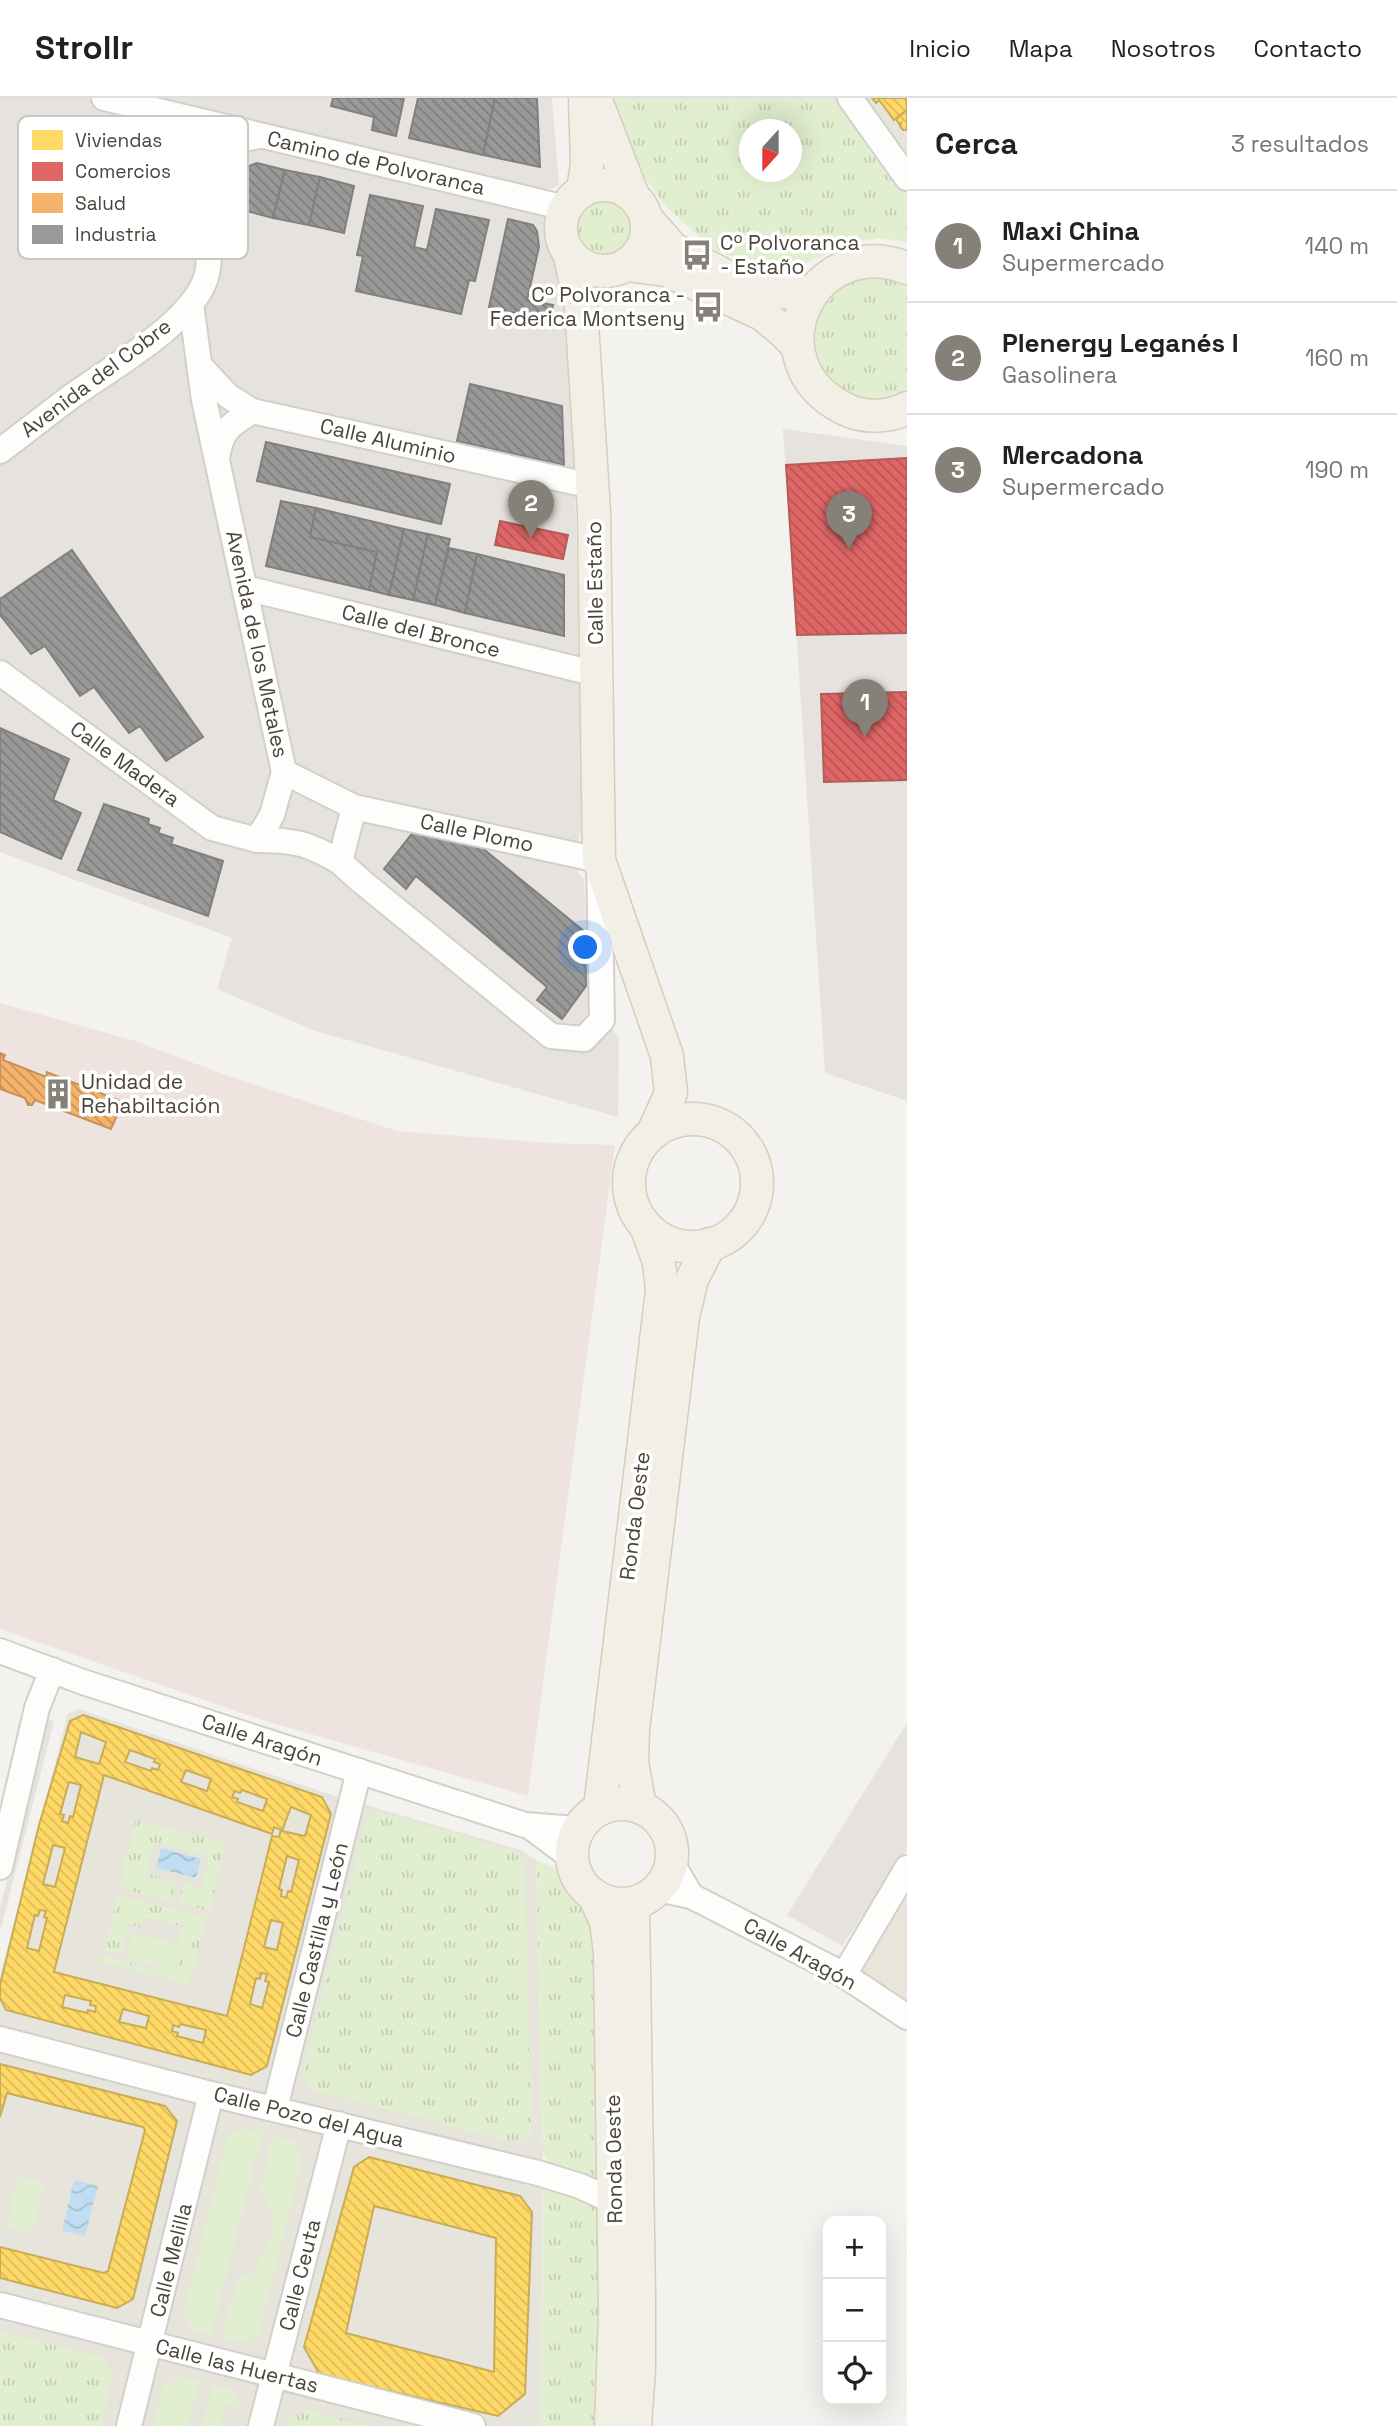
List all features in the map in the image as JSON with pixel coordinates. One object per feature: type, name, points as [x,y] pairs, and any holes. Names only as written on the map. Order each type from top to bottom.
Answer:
[{"type":"main road","points":[[584,98],[587,164],[561,229],[563,243],[570,256],[582,265],[666,270],[762,314],[797,345]]},
{"type":"main road","points":[[581,307],[617,268],[637,255],[643,243],[640,207],[595,98]]},
{"type":"main road","points":[[574,199],[595,186],[620,188],[640,207],[673,249],[730,278],[767,291],[814,291]]},
{"type":"main road","name":"Calle Estaño","points":[[570,256],[581,307],[592,486],[599,860],[667,1056],[671,1093],[653,1133]]},
{"type":"main road","points":[[905,260],[863,262],[830,275],[814,291],[800,318],[797,345],[801,363],[812,385],[830,402],[852,413],[876,416],[907,408]]},
{"type":"main road","name":"Calle Estaño","points":[[667,1056],[699,1103],[734,1133]]},
{"type":"main road","points":[[693,1118],[715,1122],[734,1133],[747,1148],[755,1166],[758,1186],[753,1205],[743,1223],[729,1236],[693,1247],[660,1237],[646,1226],[635,1208],[629,1188],[631,1168],[639,1149],[653,1133],[672,1122],[693,1118]]},
{"type":"main road","name":"Ronda Oeste","points":[[600,1808],[662,1291],[659,1262],[646,1226]]},
{"type":"main road","name":"Ronda Oeste","points":[[640,1807],[632,1762],[633,1730],[683,1317],[692,1279],[710,1244]]},
{"type":"main road","points":[[627,1803],[640,1807],[655,1816],[666,1829],[672,1846],[654,1885],[619,1904],[606,1901],[594,1895],[575,1873],[574,1844],[587,1817],[600,1808],[627,1803]]},
{"type":"main road","name":"Ronda Oeste","points":[[616,2426],[639,2369],[639,2297],[654,1885]]},
{"type":"main road","name":"Ronda Oeste","points":[[594,1895],[606,1922],[610,1952],[616,2426]]},
{"type":"street","name":"Camino de Polvoranca","points":[[104,98],[179,116]]},
{"type":"street","points":[[850,98],[907,178]]},
{"type":"street","points":[[151,109],[154,116]]},
{"type":"street","name":"Camino de Polvoranca","points":[[248,133],[574,199]]},
{"type":"street","points":[[248,139],[259,136]]},
{"type":"street","points":[[191,304],[204,282],[210,259]]},
{"type":"street","name":"Avenida de los Metales","points":[[191,304],[204,400],[284,772],[354,807]]},
{"type":"street","name":"Avenida del Cobre","points":[[0,451],[140,349],[191,304]]},
{"type":"street","name":"Calle Aluminio","points":[[200,366],[228,396],[252,411],[592,486]]},
{"type":"street","points":[[217,460],[221,436],[252,411]]},
{"type":"street","name":"Calle del Bronce","points":[[245,588],[597,674]]},
{"type":"street","name":"Calle Madera","points":[[0,673],[212,828],[257,840],[295,841],[313,846],[340,862]]},
{"type":"street","points":[[257,840],[272,815],[284,772]]},
{"type":"street","points":[[340,862],[354,807]]},
{"type":"street","name":"Calle Plomo","points":[[354,807],[599,860]]},
{"type":"street","name":"Calle Estaño","points":[[340,862],[551,1036],[584,1039],[602,1020],[599,860]]},
{"type":"street","name":"Calle Aragón","points":[[0,1651],[525,1825],[544,1836],[574,1844]]},
{"type":"street","points":[[0,1867],[37,1708],[52,1670]]},
{"type":"street","name":"Calle Castilla y León","points":[[275,2108],[359,1771]]},
{"type":"street","points":[[844,1975],[906,1859]]},
{"type":"street","name":"Calle Aragón","points":[[654,1885],[691,1896],[844,1975],[907,2017]]},
{"type":"street","name":"Calle Pozo del Agua","points":[[0,2039],[211,2094],[538,2173],[580,2186],[615,2202]]},
{"type":"street","name":"Calle Melilla","points":[[129,2426],[211,2094]]},
{"type":"street","name":"Calle Ceuta","points":[[261,2426],[339,2124]]},
{"type":"street","name":"Calle las Huertas","points":[[0,2305],[474,2426]]},
{"type":"shaded area","points":[[0,98],[552,98],[559,185],[548,190],[544,215],[551,224],[579,311],[574,437],[583,827],[579,835],[578,873],[584,879],[589,1000],[619,1037],[618,1117],[316,1031],[217,989],[232,938],[0,852]]},
{"type":"shaded area","points":[[831,98],[907,98],[907,194],[901,193]]},
{"type":"shaded area","points":[[783,429],[907,446],[907,1101],[825,1073]]},
{"type":"shaded area","points":[[0,1003],[135,1041],[223,1074],[397,1131],[549,1143],[615,1145],[528,1796],[265,1721],[0,1629]]},
{"type":"shaded area","points":[[79,1709],[335,1796],[521,1850],[536,1860],[543,2150],[541,2426],[0,2426],[0,1976],[68,1713]]},
{"type":"shaded area","points":[[47,1719],[54,1721],[0,1932],[0,1908]]},
{"type":"shaded area","points":[[907,1723],[907,1850],[842,1946],[787,1915]]},
{"type":"shaded area","points":[[907,1887],[907,2005],[856,1973]]},
{"type":"shaded area","points":[[187,2126],[194,2128],[150,2303],[144,2301]]},
{"type":"shaded area","points":[[314,2160],[320,2162],[276,2335],[270,2333]]},
{"type":"green space","points":[[611,98],[831,98],[901,193],[907,195],[907,242],[878,238],[859,241],[810,261],[792,272],[768,271],[713,249],[666,207],[637,167]]},
{"type":"green space","points":[[603,195],[625,204],[634,226],[625,248],[603,257],[581,248],[572,226],[581,204]]},
{"type":"green space","points":[[875,275],[896,278],[907,284],[907,392],[877,399],[852,394],[832,381],[820,361],[814,338],[818,315],[830,295],[853,280]]},
{"type":"green space","points":[[377,1811],[514,1851],[525,1863],[531,2133],[518,2143],[311,2090],[302,2074],[366,1819]]},
{"type":"green space","points":[[136,1819],[225,1843],[210,1911],[179,1903],[183,1884],[202,1888],[209,1856],[154,1842],[146,1873],[176,1882],[171,1901],[119,1888]]},
{"type":"green space","points":[[536,1860],[557,1869],[567,1890],[587,1906],[594,1917],[604,2187],[547,2163],[543,2150]]},
{"type":"green space","points":[[118,1895],[206,1917],[189,1985],[102,1962],[103,1956],[155,1970],[157,1965],[176,1970],[182,1945],[178,1944],[183,1926],[144,1917],[141,1928],[130,1924],[122,1954],[105,1951]]},
{"type":"green space","points":[[132,1932],[182,1945],[176,1970],[126,1957]]},
{"type":"green space","points":[[241,2129],[262,2133],[211,2335],[192,2329],[183,2313],[227,2137]]},
{"type":"green space","points":[[272,2137],[294,2141],[303,2159],[259,2333],[243,2343],[222,2337],[237,2281],[251,2273],[269,2244],[274,2228],[261,2191]]},
{"type":"green space","points":[[19,2176],[44,2183],[31,2233],[6,2227]]},
{"type":"green space","points":[[543,2186],[585,2198],[605,2215],[599,2426],[541,2426]]},
{"type":"green space","points":[[0,2332],[104,2358],[114,2374],[100,2426],[0,2426]]},
{"type":"green space","points":[[179,2377],[200,2382],[187,2426],[153,2426],[163,2387]]},
{"type":"green space","points":[[213,2386],[231,2390],[241,2406],[226,2403],[220,2426],[202,2426]]},
{"type":"green space","points":[[306,2410],[372,2426],[288,2426],[290,2419]]},
{"type":"water","points":[[161,1848],[201,1859],[196,1878],[156,1868]]},
{"type":"water","points":[[74,2180],[98,2186],[85,2236],[62,2231]]},
{"type":"building: Viviendas","points":[[872,98],[906,98],[907,110],[894,120],[879,100],[876,103]]},
{"type":"building: Viviendas","points":[[907,110],[907,130],[903,130],[896,119]]},
{"type":"building: Viviendas","points":[[83,1715],[322,1797],[331,1814],[267,2066],[251,2075],[6,2010],[0,1998],[0,1985],[39,1825],[70,1721]],"holes":[[[81,1732],[106,1742],[99,1764],[75,1757]],[[130,1750],[155,1759],[154,1762],[160,1764],[158,1770],[152,1768],[151,1771],[125,1762]],[[186,1770],[211,1779],[207,1791],[181,1782]],[[104,1775],[272,1834],[274,1827],[281,1830],[279,1837],[272,1836],[227,2016],[54,1972]],[[69,1782],[81,1785],[73,1817],[70,1816],[68,1823],[62,1821],[64,1815],[60,1814]],[[242,1790],[267,1799],[263,1811],[237,1802],[238,1799],[232,1797],[235,1791],[240,1793]],[[291,1807],[311,1815],[305,1836],[282,1831]],[[53,1845],[65,1848],[55,1887],[43,1884]],[[287,1856],[299,1860],[291,1892],[288,1891],[286,1898],[281,1896],[282,1890],[279,1889]],[[40,1910],[46,1911],[44,1917],[47,1918],[39,1951],[27,1948],[35,1915],[38,1916]],[[271,1920],[283,1923],[277,1950],[264,1947]],[[261,1973],[267,1974],[265,1981],[269,1982],[262,2008],[250,2004],[256,1978],[260,1979]],[[65,1995],[91,2001],[90,2005],[96,2006],[95,2012],[88,2010],[87,2013],[62,2007]],[[123,2009],[149,2016],[146,2028],[119,2022]],[[180,2024],[206,2030],[203,2043],[177,2036],[178,2033],[172,2031],[173,2025],[179,2027]]]},
{"type":"building: Viviendas","points":[[0,2064],[165,2106],[177,2121],[133,2299],[117,2308],[0,2278],[0,2247],[104,2273],[108,2271],[145,2130],[143,2127],[7,2093],[0,2117]]},
{"type":"building: Viviendas","points":[[369,2157],[520,2196],[532,2212],[525,2394],[498,2416],[320,2375],[304,2347],[354,2167]],"holes":[[[374,2206],[496,2238],[494,2372],[346,2333]]]},
{"type":"building: Comercios","points":[[907,458],[907,633],[797,635],[786,465]]},
{"type":"building: Comercios","points":[[500,521],[568,535],[563,559],[495,545]]},
{"type":"building: Comercios","points":[[907,692],[907,780],[824,782],[821,694]]},
{"type":"building: Salud","name":"Unidad de Rehabiltación","points":[[0,1053],[5,1055],[3,1060],[46,1077],[47,1072],[123,1102],[111,1129],[35,1100],[32,1105],[28,1105],[25,1098],[0,1089]]},
{"type":"building: Industria","points":[[333,98],[404,98],[396,136],[372,130],[374,117],[331,106]]},
{"type":"building: Industria","points":[[418,98],[495,98],[483,155],[409,138]]},
{"type":"building: Industria","points":[[495,98],[537,98],[540,167],[483,155]]},
{"type":"building: Industria","points":[[257,163],[285,170],[273,218],[248,211],[249,166]]},
{"type":"building: Industria","points":[[285,170],[320,177],[309,225],[273,218]]},
{"type":"building: Industria","points":[[320,177],[354,186],[344,233],[309,225]]},
{"type":"building: Industria","points":[[370,195],[423,206],[414,247],[427,250],[436,209],[489,220],[475,281],[469,280],[461,314],[356,291],[363,256],[357,255]]},
{"type":"building: Industria","points":[[508,219],[533,225],[537,231],[539,247],[527,300],[553,305],[550,321],[489,307]]},
{"type":"building: Industria","points":[[470,384],[562,406],[564,465],[457,441]]},
{"type":"building: Industria","points":[[266,442],[450,484],[441,524],[257,481]]},
{"type":"building: Industria","points":[[281,501],[316,508],[310,537],[377,552],[369,590],[266,566]]},
{"type":"building: Industria","points":[[316,508],[404,529],[389,595],[369,590],[377,552],[310,537]]},
{"type":"building: Industria","points":[[404,529],[428,534],[413,600],[389,595]]},
{"type":"building: Industria","points":[[428,534],[450,539],[435,605],[413,600]]},
{"type":"building: Industria","points":[[449,548],[477,554],[465,613],[435,605]]},
{"type":"building: Industria","points":[[72,550],[203,737],[166,761],[140,726],[129,733],[94,687],[80,696],[45,646],[31,654],[0,615],[0,599]]},
{"type":"building: Industria","points":[[477,554],[564,575],[564,636],[465,613]]},
{"type":"building: Industria","points":[[0,728],[69,759],[53,800],[81,813],[61,859],[0,832]]},
{"type":"building: Industria","points":[[104,804],[149,819],[148,824],[160,828],[158,833],[173,838],[171,844],[223,861],[208,916],[78,870]]},
{"type":"building: Industria","points":[[414,831],[481,847],[585,932],[586,986],[562,1019],[537,1000],[547,987],[416,876],[406,889],[384,869]]},
{"type":"place","name":"Cº Polvoranca - Estaño","points":[[697,255]]},
{"type":"place","name":"Cº Polvoranca - Federica Montseny","points":[[708,307]]},
{"type":"place","name":"Plenergy Leganés I","points":[[531,538]]},
{"type":"place","name":"Mercadona","points":[[849,549]]},
{"type":"place","name":"Maxi China","points":[[865,737]]},
{"type":"place","name":"Unidad de Rehabiltación","points":[[58,1094]]}]
